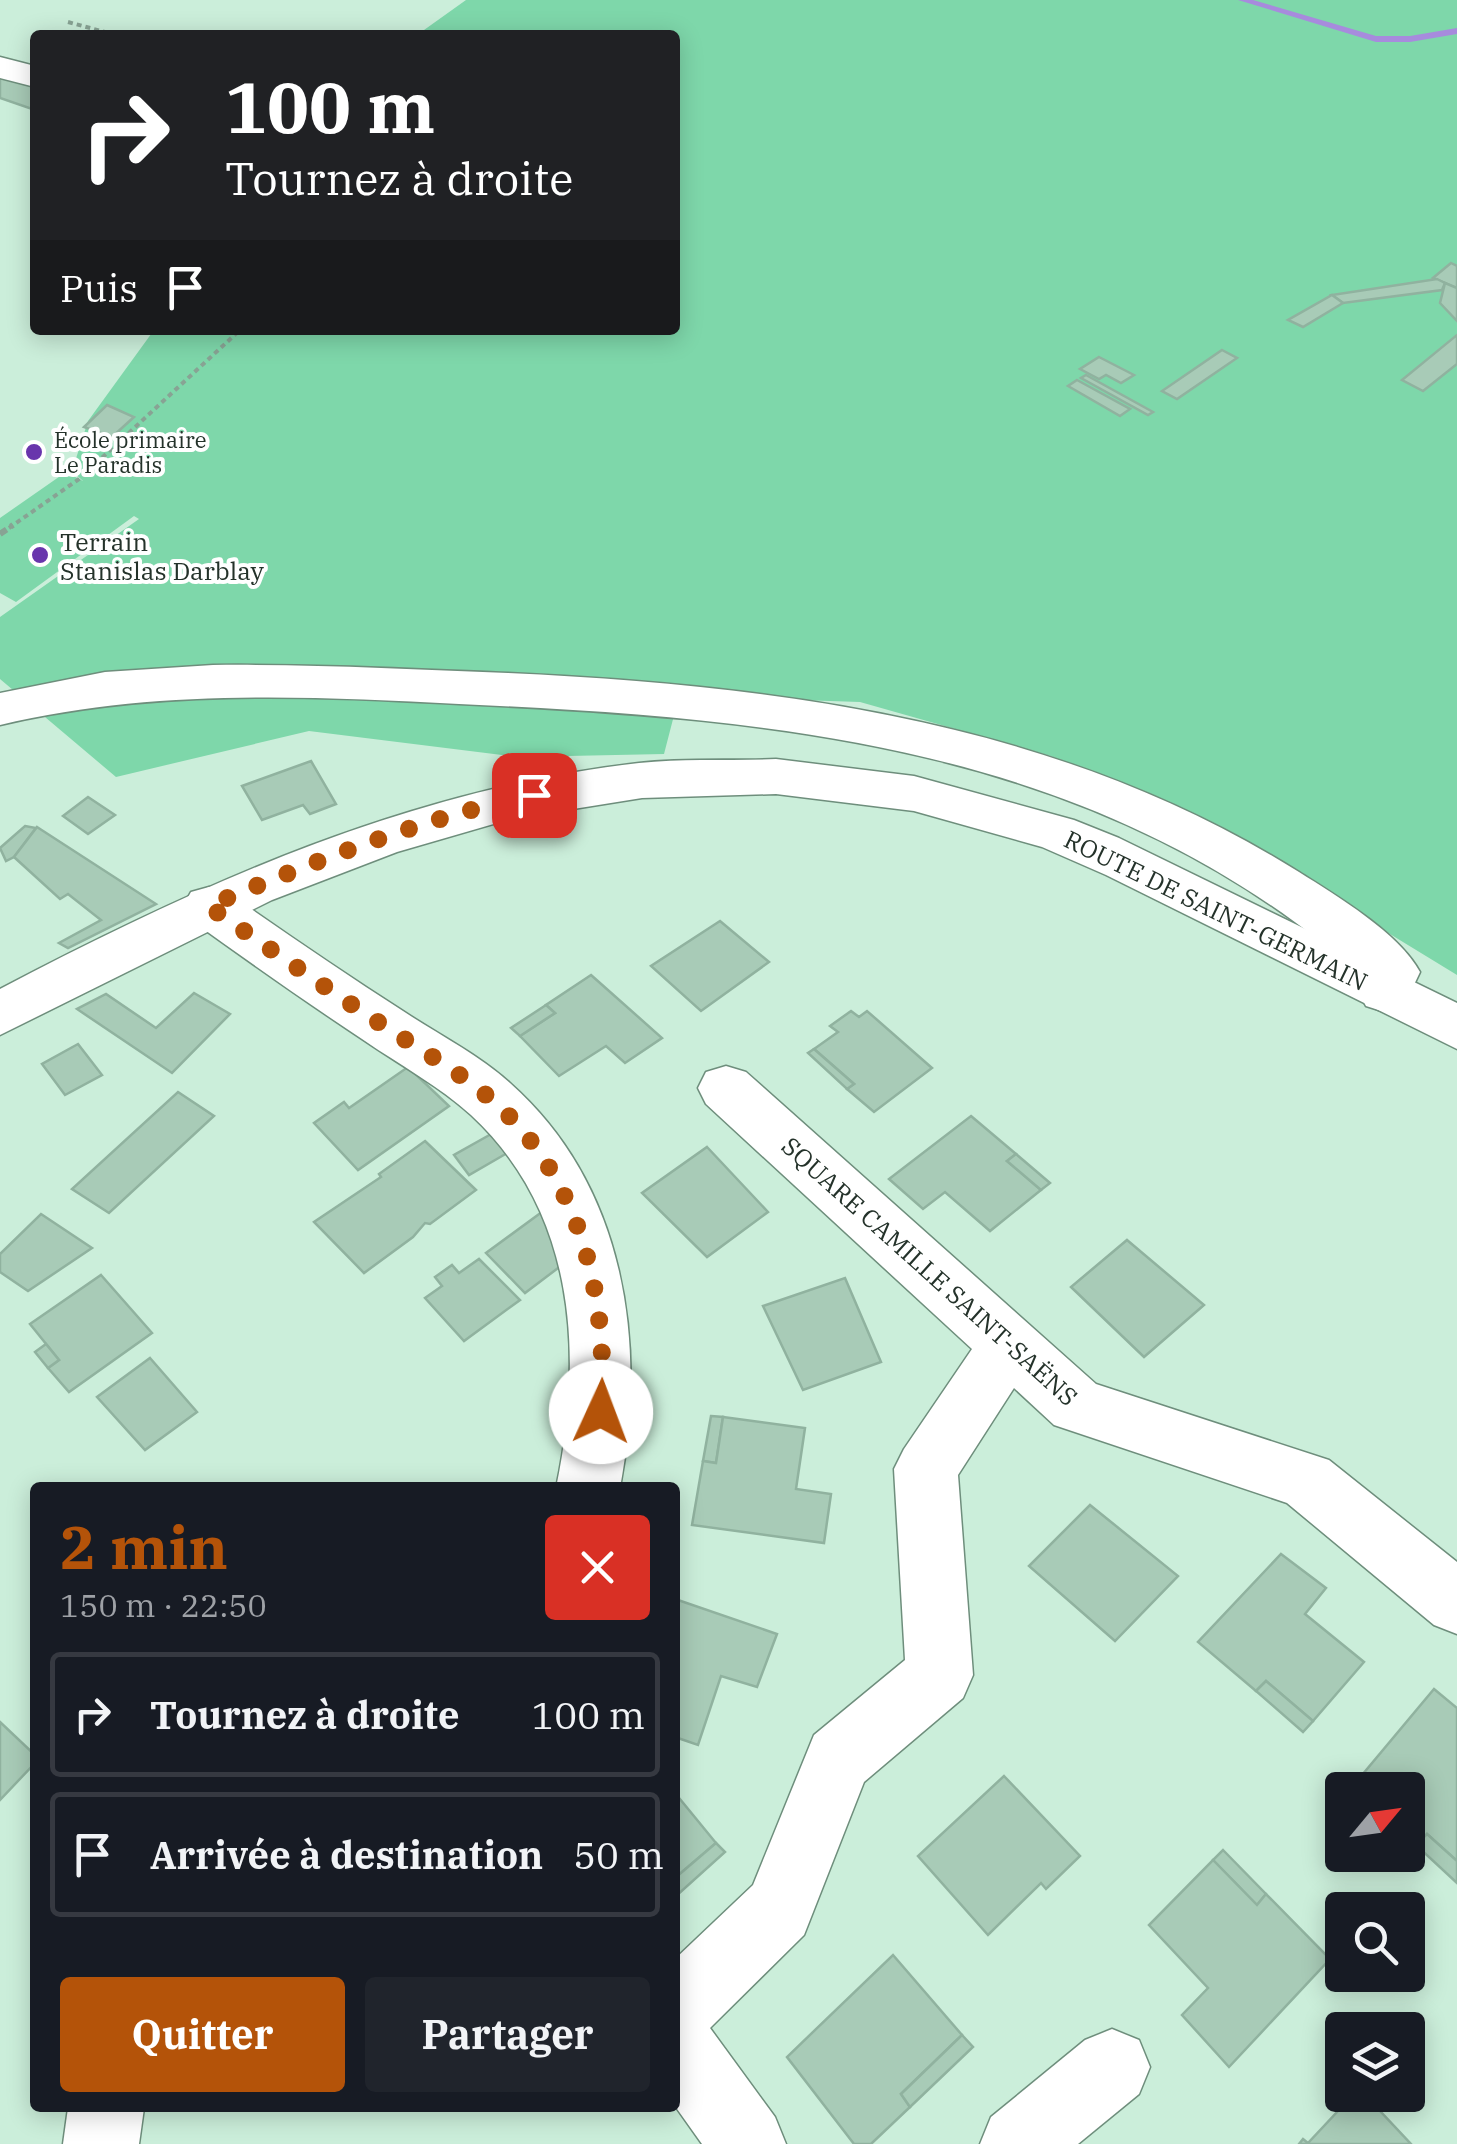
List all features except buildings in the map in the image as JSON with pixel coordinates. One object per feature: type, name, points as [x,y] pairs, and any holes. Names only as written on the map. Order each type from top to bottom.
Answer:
[{"type":"street","points":[[0,67],[30,76]]},
{"type":"street","points":[[0,709],[68,694],[131,686],[380,684],[631,698],[796,714],[889,729],[996,758],[1099,795],[1204,842],[1313,906],[1394,972],[1385,991]]},
{"type":"street","name":"ROUTE DE SAINT-GERMAIN","points":[[0,1014],[111,952],[307,865],[504,801],[595,784],[692,775],[794,776],[872,785],[954,802],[1058,834],[1141,870],[1457,1028]]},
{"type":"street","points":[[208,906],[492,1100],[538,1150],[569,1203],[583,1240],[600,1322],[604,1378],[598,1446],[589,1482]]},
{"type":"street","name":"SQUARE CAMILLE SAINT-SAËNS","points":[[726,1088],[1076,1404],[1307,1481],[1457,1603]]},
{"type":"street","points":[[680,2005],[779,1910],[838,1759],[940,1675],[926,1469],[1009,1344]]},
{"type":"street","points":[[680,2049],[748,2144]]},
{"type":"street","points":[[1018,2144],[1112,2067]]},
{"type":"street","points":[[101,2144],[105,2112]]},
{"type":"path","points":[[68,22],[98,30]]},
{"type":"path","points":[[0,534],[78,479],[235,335]]},
{"type":"green space","points":[[466,0],[1457,0],[1457,975],[1195,815],[1051,756],[860,702],[679,696],[664,754],[519,757],[309,731],[116,777],[0,679],[0,617],[139,519],[134,516],[16,602],[0,593],[0,518],[66,472],[83,481],[72,471],[88,421],[150,335],[680,335],[680,30],[424,30]]},
{"type":"waterway","points":[[1243,0],[1376,39],[1410,39],[1457,31]]},
{"type":"place","name":"École primaire Le Paradis","points":[[34,452]]},
{"type":"place","name":"Terrain Stanislas Darblay","points":[[40,555]]},
{"type":"route","points":[[534,795],[406,830],[208,906],[492,1100],[538,1150],[569,1203],[590,1259],[600,1322],[604,1378],[601,1412]]}]
